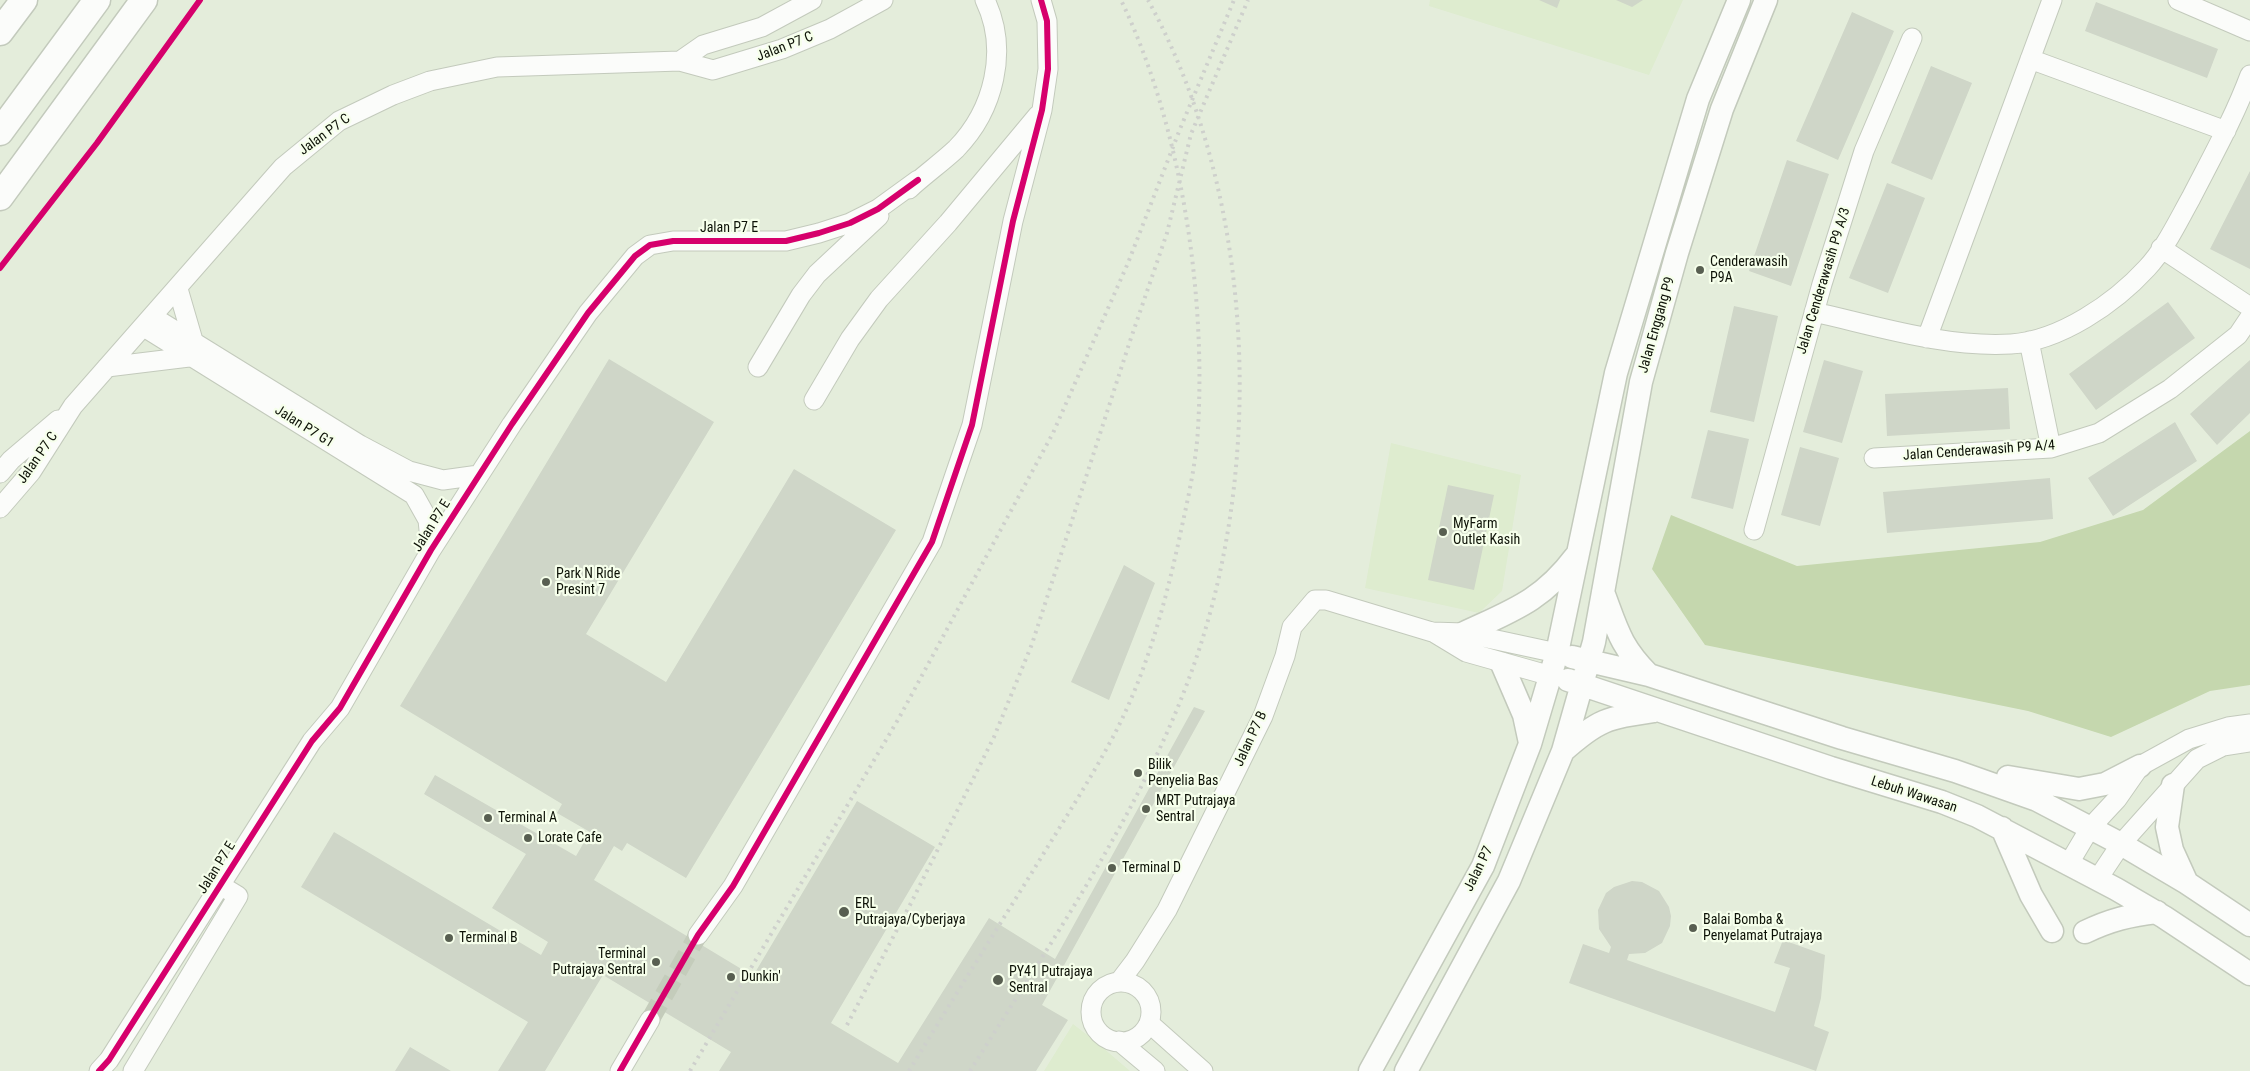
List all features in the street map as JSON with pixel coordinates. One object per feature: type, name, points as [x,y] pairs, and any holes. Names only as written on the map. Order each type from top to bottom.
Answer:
[{"type":"highway","points":[[0,32],[24,0]]},
{"type":"highway","points":[[0,132],[97,0]]},
{"type":"highway","points":[[0,197],[144,0]]},
{"type":"main road","name":"Jalan Enggang P9","points":[[1578,553],[1616,373],[1698,99],[1739,0]]},
{"type":"main road","name":"Jalan Enggang P9","points":[[1564,751],[1587,660],[1594,642],[1643,373],[1677,253],[1722,109],[1766,0]]},
{"type":"main road","points":[[1464,633],[1533,600],[1558,578],[1578,553]]},
{"type":"main road","name":"Jalan P7","points":[[1370,1071],[1483,866],[1530,744],[1551,676],[1578,553]]},
{"type":"main road","points":[[1603,592],[1621,641],[1649,675]]},
{"type":"main road","points":[[1557,654],[1649,675],[1842,738],[1955,771],[2037,800],[2122,844],[2187,883],[2250,925]]},
{"type":"main road","points":[[1502,664],[1524,715],[1530,744]]},
{"type":"main road","name":"Lebuh Wawasan","points":[[1551,676],[1582,684],[1831,768],[1942,802],[2002,828],[2157,912],[2250,974]]},
{"type":"main road","points":[[1406,1071],[1508,882],[1564,751],[1594,725],[1611,718],[1659,710]]},
{"type":"main road","points":[[1955,771],[2079,789],[2105,784],[2140,766]]},
{"type":"main road","points":[[2173,785],[2167,827],[2172,850],[2187,883]]},
{"type":"main road","points":[[2002,828],[2031,896],[2052,932]]},
{"type":"main road","points":[[2085,932],[2108,920],[2127,915],[2157,912]]},
{"type":"street","name":"Jalan P7 C","points":[[0,473],[11,460],[73,406],[283,167],[339,121],[393,94],[430,81],[497,67],[680,61],[713,70],[745,62],[782,49],[822,32],[883,0]]},
{"type":"street","points":[[698,935],[733,886],[932,542],[972,425],[1013,222],[1042,110],[1048,69],[1048,40],[1047,22],[1041,0]]},
{"type":"street","points":[[1927,338],[2052,0]]},
{"type":"street","points":[[2178,0],[2250,31]]},
{"type":"street","name":"Jalan P7 C","points":[[680,61],[704,45],[762,27],[805,2]]},
{"type":"street","points":[[758,367],[801,295],[817,274],[918,180],[955,149],[976,124],[987,102],[996,72],[997,36],[987,4]]},
{"type":"street","name":"Jalan Cenderawasih P9 A/3","points":[[1754,530],[1814,312],[1864,151],[1912,38]]},
{"type":"street","points":[[2030,59],[2226,131]]},
{"type":"street","points":[[1814,312],[1927,338],[1988,344],[2029,341],[2058,330],[2105,307],[2148,268],[2161,248],[2237,111],[2250,76]]},
{"type":"street","points":[[814,400],[850,339],[879,299],[948,223],[1042,110]]},
{"type":"street","name":"Jalan P7 E","points":[[99,1071],[119,1044],[312,741],[340,708],[431,550],[479,475],[588,313],[634,256],[650,245],[702,240],[786,241],[819,233],[850,223],[878,209],[918,180]]},
{"type":"street","points":[[2161,248],[2250,307]]},
{"type":"street","points":[[107,368],[191,350],[178,288]]},
{"type":"street","name":"Jalan Cenderawasih P9 A/4","points":[[1874,458],[2051,448],[2099,434],[2170,389],[2238,335],[2250,317]]},
{"type":"street","name":"Jalan P7 G1","points":[[148,322],[414,495],[428,520],[431,550]]},
{"type":"street","points":[[2029,341],[2051,448]]},
{"type":"street","name":"Jalan P7 G1","points":[[191,350],[409,471],[443,480],[479,475]]},
{"type":"street","name":"Jalan P7 C","points":[[0,508],[31,472],[73,406]]},
{"type":"street","name":"Jalan P7 B","points":[[1155,1071],[1119,1041],[1104,1036],[1095,1026],[1091,1013],[1094,1000],[1101,990],[1119,982],[1135,961],[1167,910],[1263,716],[1285,656],[1292,627],[1315,600],[1326,600],[1432,632],[1466,652],[1502,664],[1551,676]]},
{"type":"street","name":"Jalan P7 B","points":[[1432,632],[1464,633],[1557,654]]},
{"type":"street","points":[[2068,865],[2090,828],[2117,799],[2140,766],[2189,739],[2228,727],[2250,724]]},
{"type":"street","points":[[2097,880],[2122,844],[2198,759],[2222,746],[2250,742]]},
{"type":"street","points":[[119,1044],[139,1068],[238,896],[220,886]]},
{"type":"street","points":[[1119,982],[1131,984],[1142,990],[1150,1006],[1149,1023],[1140,1035],[1126,1041],[1119,1041]]},
{"type":"street","points":[[620,1071],[650,1020]]},
{"type":"street","points":[[1149,1023],[1203,1071]]},
{"type":"shaded area","points":[[1430,0],[1683,0],[1649,75],[1429,6]]},
{"type":"shaded area","points":[[2250,431],[2250,685],[2210,691],[2111,737],[2028,711],[1705,645],[1652,569],[1671,515],[1797,566],[2040,542],[2143,510]]},
{"type":"shaded area","name":"MyFarm Outlet Kasih","points":[[1391,443],[1521,475],[1502,591],[1479,613],[1365,588]]},
{"type":"shaded area","points":[[1073,1024],[1095,1041],[1130,1071],[1044,1071]]},
{"type":"building","points":[[1539,0],[1560,0],[1557,8]]},
{"type":"building","points":[[1616,0],[1643,0],[1632,7]]},
{"type":"building","points":[[2096,2],[2218,49],[2207,78],[2085,31]]},
{"type":"building","points":[[1852,12],[1894,31],[1838,160],[1796,141]]},
{"type":"building","points":[[1931,66],[1972,83],[1932,180],[1891,163]]},
{"type":"building","points":[[1787,160],[1829,174],[1791,286],[1749,271]]},
{"type":"building","points":[[2250,171],[2250,269],[2210,249]]},
{"type":"building","points":[[1887,183],[1925,198],[1888,293],[1849,278]]},
{"type":"building","points":[[2168,302],[2195,338],[2096,410],[2069,374]]},
{"type":"building","points":[[1734,306],[1778,316],[1754,422],[1710,412]]},
{"type":"building","points":[[609,359],[714,422],[586,634],[666,682],[794,469],[896,530],[686,878],[627,843],[622,851],[614,846],[594,880],[753,976],[857,801],[935,847],[831,1023],[898,1063],[989,918],[1055,959],[1194,707],[1205,711],[1042,1005],[1068,1020],[1036,1071],[719,1071],[731,1052],[603,975],[545,1071],[498,1071],[528,1022],[301,887],[334,832],[541,955],[548,942],[492,908],[526,854],[424,794],[435,775],[576,856],[590,832],[557,813],[562,804],[400,706]]},
{"type":"building","points":[[1824,360],[1863,371],[1842,443],[1803,432]]},
{"type":"building","points":[[2250,360],[2250,413],[2217,445],[2190,414]]},
{"type":"building","points":[[2008,388],[2010,429],[1887,436],[1885,394]]},
{"type":"building","points":[[2175,422],[2197,461],[2113,516],[2088,478]]},
{"type":"building","points":[[1708,430],[1749,439],[1733,509],[1691,498]]},
{"type":"building","points":[[1800,447],[1839,458],[1820,526],[1781,515]]},
{"type":"building","points":[[2050,478],[2053,519],[1887,533],[1883,492]]},
{"type":"building","points":[[1448,485],[1494,495],[1474,590],[1428,580]]},
{"type":"building","points":[[1124,565],[1155,583],[1109,700],[1071,682]]},
{"type":"building","name":"Bilik Penyelia Bas","points":[[1137,768],[1143,771],[1139,778],[1134,775]]},
{"type":"building","points":[[1632,881],[1642,882],[1659,891],[1669,907],[1671,916],[1670,926],[1662,943],[1645,953],[1629,954],[1627,960],[1775,1012],[1790,968],[1774,963],[1783,940],[1825,955],[1821,998],[1814,1026],[1829,1032],[1816,1071],[1569,983],[1583,944],[1609,953],[1611,947],[1599,929],[1598,910],[1606,893],[1614,887]]},
{"type":"building","points":[[410,1047],[451,1071],[395,1071]]},
{"type":"tunnel","points":[[650,1020],[698,935]]},
{"type":"railway","points":[[909,1071],[1084,788],[1114,735],[1147,659],[1163,606],[1190,490],[1198,429],[1199,376],[1198,322],[1193,266],[1185,210],[1174,155],[1159,100],[1142,49],[1121,0]]},
{"type":"railway","points":[[970,1071],[1061,926],[1120,827],[1170,725],[1191,673],[1215,592],[1231,508],[1239,420],[1238,332],[1229,244],[1211,158],[1184,76],[1148,0]]},
{"type":"railway","points":[[690,1071],[899,718],[1053,433],[1128,263],[1180,129],[1234,0]]},
{"type":"railway","points":[[847,1025],[911,903],[994,737],[1032,644],[1167,233],[1191,134],[1248,0]]},
{"type":"cycle path","points":[[0,268],[97,143],[200,0]]},
{"type":"cycle path","points":[[620,1071],[698,935],[733,886],[932,542],[972,425],[1013,221],[1042,110],[1048,69],[1047,21],[1041,0]]},
{"type":"cycle path","points":[[99,1071],[109,1060],[312,741],[340,708],[431,550],[512,424],[588,313],[635,256],[650,245],[673,241],[786,241],[819,233],[850,223],[878,209],[918,180]]},
{"type":"place","name":"Cenderawasih P9A","points":[[1700,270]]},
{"type":"place","name":"MyFarm Outlet Kasih","points":[[1443,532]]},
{"type":"place","name":"Park N Ride Presint 7","points":[[546,582]]},
{"type":"place","name":"Bilik Penyelia Bas","points":[[1138,773]]},
{"type":"place","name":"MRT Putrajaya Sentral","points":[[1146,809]]},
{"type":"place","name":"Terminal A","points":[[488,818]]},
{"type":"place","name":"Lorate Cafe","points":[[528,838]]},
{"type":"place","name":"Terminal D","points":[[1112,868]]},
{"type":"place","name":"ERL Putrajaya/Cyberjaya","points":[[844,912]]},
{"type":"place","name":"Balai Bomba & Penyelamat Putrajaya","points":[[1693,928]]},
{"type":"place","name":"Terminal B","points":[[449,938]]},
{"type":"place","name":"Terminal Putrajaya Sentral","points":[[656,962]]},
{"type":"place","name":"Dunkin'","points":[[731,977]]},
{"type":"place","name":"PY41 Putrajaya Sentral","points":[[998,980]]}]
